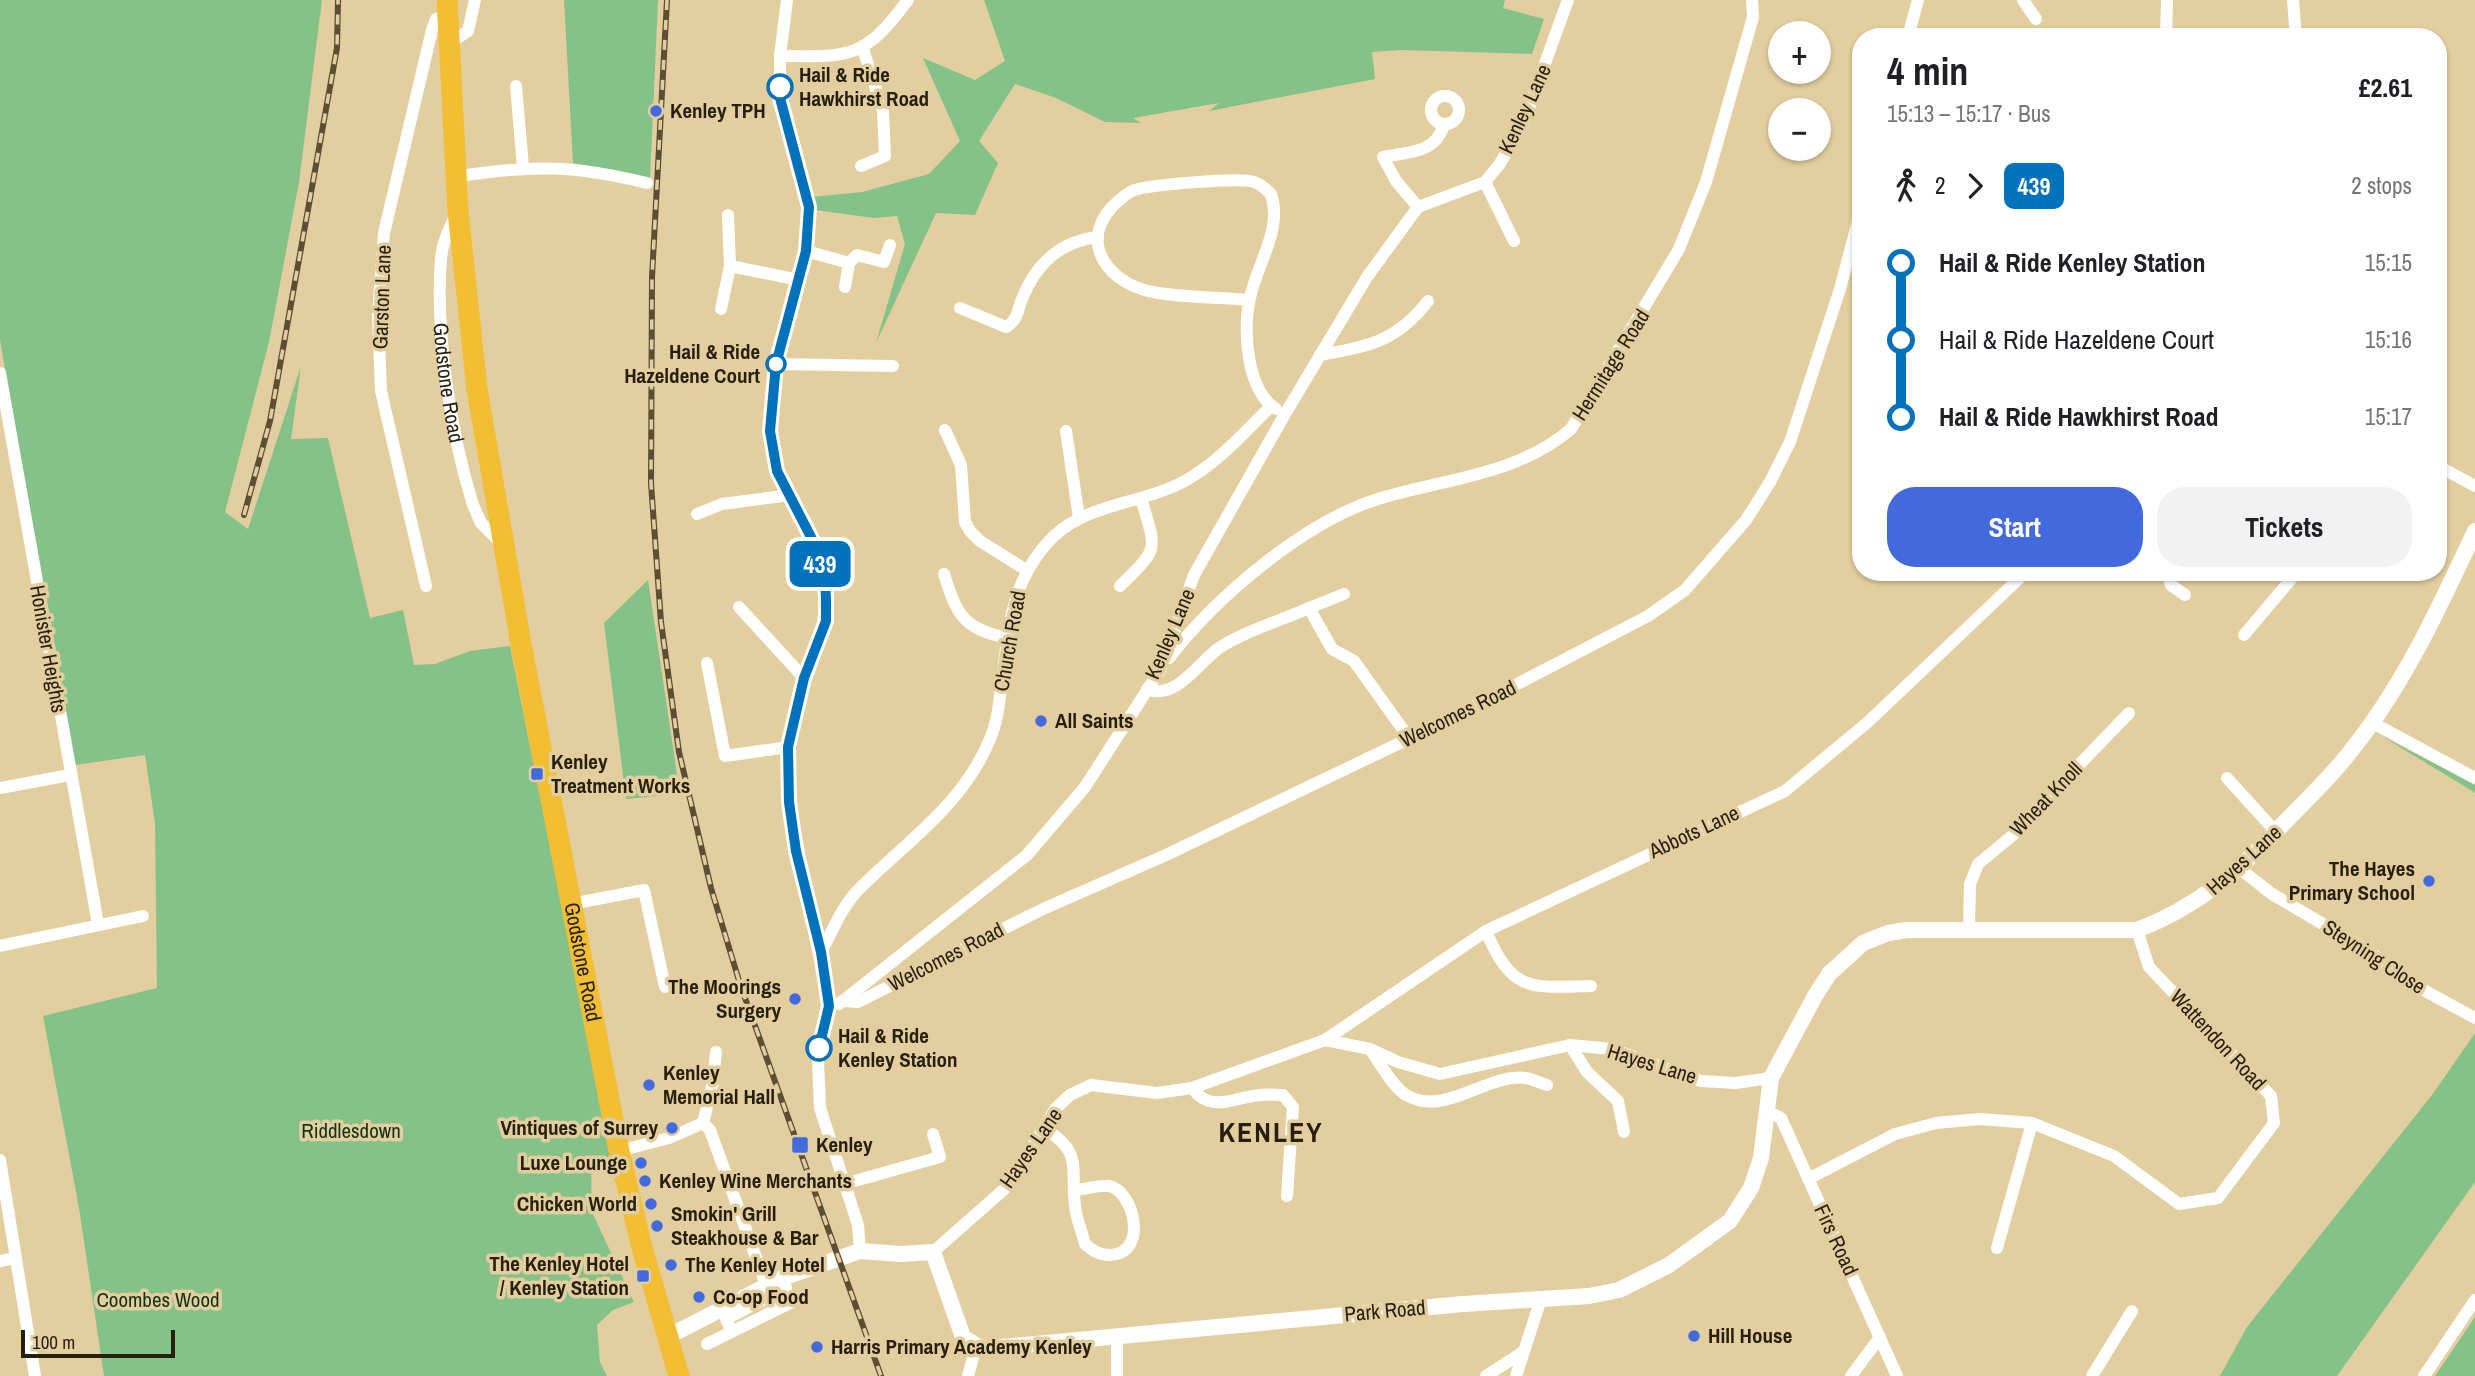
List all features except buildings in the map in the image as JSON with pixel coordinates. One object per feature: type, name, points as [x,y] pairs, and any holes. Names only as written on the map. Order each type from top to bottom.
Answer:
[{"type":"highway","name":"Godstone Road","points":[[447,18],[457,211],[471,354],[571,904],[620,1151],[641,1244],[679,1376]]},
{"type":"street","name":"Garston Lane","points":[[426,586],[381,391],[378,315],[384,233],[433,25],[438,18],[447,18],[459,37],[468,31],[475,0]]},
{"type":"street","points":[[787,0],[780,57],[780,98],[809,207],[806,251],[776,364],[770,431],[773,457],[807,528],[825,579],[826,621],[804,678],[788,747],[789,802],[796,851],[821,952],[829,1006],[819,1048],[816,1081],[820,1108],[858,1225],[860,1251]]},
{"type":"street","points":[[780,57],[833,57],[863,49],[908,0]]},
{"type":"street","name":"Kenley Lane","points":[[1485,181],[1499,165],[1523,124],[1568,0]]},
{"type":"street","name":"Hermitage Road","points":[[1160,670],[1190,631],[1258,568],[1349,510],[1522,461],[1555,443],[1571,429],[1679,249],[1706,182],[1753,17],[1752,0]]},
{"type":"street","points":[[1910,28],[1918,0]]},
{"type":"street","points":[[2023,0],[2036,19]]},
{"type":"street","points":[[2166,28],[2167,0]]},
{"type":"street","points":[[2293,0],[2295,28]]},
{"type":"street","points":[[861,166],[885,156],[883,111],[863,49]]},
{"type":"street","points":[[516,86],[523,167]]},
{"type":"street","points":[[1444,124],[1434,143],[1422,150],[1382,157],[1396,181],[1418,207],[1485,181],[1514,241]]},
{"type":"street","points":[[455,173],[460,176],[523,167],[579,168],[647,183]]},
{"type":"street","points":[[1249,300],[1152,292],[1134,286],[1111,273],[1098,252],[1098,237],[1107,213],[1132,191],[1222,179],[1255,182],[1271,194],[1276,213],[1249,300],[1249,358],[1255,384],[1271,406],[1285,414]]},
{"type":"street","name":"Kenley Lane","points":[[829,1006],[844,1001],[1027,855],[1085,787],[1160,670],[1195,575],[1285,414],[1367,277],[1418,207]]},
{"type":"street","points":[[721,309],[730,266],[728,215]]},
{"type":"street","points":[[960,308],[1006,327],[1017,318],[1030,280],[1046,259],[1081,239],[1098,237]]},
{"type":"street","name":"Welcomes Road","points":[[844,1001],[858,1002],[1043,909],[1166,855],[1409,738],[1647,616],[1685,590],[1746,520],[1770,482],[1790,442],[1840,289],[1852,243]]},
{"type":"street","points":[[845,287],[849,263],[857,254],[884,262],[890,244]]},
{"type":"street","points":[[806,251],[849,263]]},
{"type":"street","points":[[730,266],[799,280]]},
{"type":"street","points":[[1320,355],[1371,346],[1411,322],[1428,301]]},
{"type":"street","points":[[776,364],[893,366]]},
{"type":"street","name":"Honister Heights","points":[[0,373],[98,924]]},
{"type":"street","name":"Church Road","points":[[821,952],[858,890],[915,841],[965,785],[990,740],[996,720],[1014,598],[1026,570],[1056,534],[1079,518],[1179,485],[1212,464],[1271,406]]},
{"type":"street","points":[[945,430],[961,465],[965,522],[970,531],[979,541],[1026,570]]},
{"type":"street","points":[[1066,431],[1079,518]]},
{"type":"street","points":[[2447,472],[2475,486]]},
{"type":"street","points":[[697,514],[722,504],[790,495]]},
{"type":"street","points":[[1120,586],[1149,558],[1153,543],[1141,498]]},
{"type":"street","name":"Hayes Lane","points":[[933,1252],[1009,1185],[1055,1109],[1070,1095],[1091,1085],[1157,1093],[1192,1088],[1325,1040],[1370,1049],[1398,1062],[1440,1074],[1570,1045],[1612,1049],[1701,1081],[1735,1083],[1771,1078],[1783,1051],[1829,974],[1863,943],[1888,933],[1907,930],[2137,930],[2160,921],[2213,891],[2240,869],[2350,753],[2408,668],[2436,618],[2475,531]]},
{"type":"street","points":[[944,574],[954,605],[968,623],[982,633],[1008,638]]},
{"type":"street","name":"Abbots Lane","points":[[1325,1040],[1486,931],[1785,791],[1868,722],[2017,581]]},
{"type":"street","points":[[2170,581],[2185,595]]},
{"type":"street","points":[[2244,635],[2289,581]]},
{"type":"street","points":[[1147,689],[1163,691],[1194,673],[1220,648],[1344,594]]},
{"type":"street","points":[[739,607],[804,678]]},
{"type":"street","points":[[1309,608],[1332,649],[1354,661],[1409,738]]},
{"type":"street","points":[[707,663],[725,756],[788,747]]},
{"type":"street","name":"Wheat Knoll","points":[[1969,929],[1970,884],[1978,864],[2030,821],[2049,796],[2129,713]]},
{"type":"street","points":[[2371,722],[2475,778]]},
{"type":"street","points":[[0,788],[70,775]]},
{"type":"street","points":[[2227,778],[2276,832]]},
{"type":"street","name":"Steyning Close","points":[[2240,869],[2272,894],[2365,949],[2418,987],[2475,1018]]},
{"type":"street","points":[[571,904],[644,890],[665,987]]},
{"type":"street","points":[[0,946],[144,916]]},
{"type":"street","name":"Wattendon Road","points":[[1808,1179],[1895,1134],[1936,1123],[1980,1119],[2032,1123],[2114,1156],[2179,1204],[2218,1198],[2274,1123],[2271,1096],[2149,967],[2137,930]]},
{"type":"street","points":[[1486,931],[1502,965],[1523,982],[1543,988],[1591,986]]},
{"type":"street","points":[[1570,1045],[1587,1072],[1618,1101],[1623,1132]]},
{"type":"street","points":[[1370,1049],[1404,1094],[1419,1100],[1452,1099],[1489,1083],[1525,1078],[1547,1085]]},
{"type":"street","points":[[704,1123],[713,1083],[716,1052]]},
{"type":"street","name":"Park Road","points":[[976,1347],[988,1349],[1117,1335],[1589,1296],[1619,1290],[1670,1265],[1730,1221],[1751,1188],[1757,1168],[1771,1078]]},
{"type":"street","points":[[1192,1088],[1200,1099],[1214,1104],[1261,1094],[1283,1095],[1293,1107],[1287,1196]]},
{"type":"street","name":"Firs Road","points":[[1767,1111],[1781,1118],[1897,1376]]},
{"type":"street","points":[[620,1151],[669,1138],[704,1123]]},
{"type":"street","points":[[704,1123],[710,1130],[766,1285]]},
{"type":"street","points":[[1997,1248],[2032,1123]]},
{"type":"street","points":[[1044,1128],[1068,1146],[1076,1190],[1074,1204],[1085,1244],[1102,1255],[1122,1254],[1131,1247],[1135,1237],[1126,1199],[1111,1186],[1076,1190]]},
{"type":"street","points":[[844,1184],[940,1157],[933,1133]]},
{"type":"street","points":[[0,1160],[4,1229],[15,1258],[35,1376]]},
{"type":"street","points":[[669,1336],[766,1285],[860,1251],[901,1254],[933,1252],[963,1337],[976,1347],[968,1376]]},
{"type":"street","points":[[0,1261],[15,1258]]},
{"type":"street","points":[[731,1330],[726,1319],[786,1289],[782,1278]]},
{"type":"street","points":[[1516,1376],[1541,1299]]},
{"type":"street","points":[[2424,1376],[2475,1300]]},
{"type":"street","points":[[707,1344],[794,1301]]},
{"type":"street","points":[[2092,1376],[2132,1311]]},
{"type":"street","points":[[1117,1335],[1117,1376]]},
{"type":"street","points":[[1851,1376],[1880,1337]]},
{"type":"street","points":[[1486,1376],[1523,1352]]},
{"type":"green space","name":"Riddlesdown","points":[[0,0],[322,0],[299,182],[269,342],[225,512],[248,529],[301,366],[291,439],[328,438],[370,618],[403,610],[414,665],[435,664],[470,651],[510,646],[615,1173],[591,1162],[592,1212],[634,1302],[613,1310],[597,1325],[600,1362],[607,1376],[104,1376],[79,1208],[43,1016],[157,988],[155,823],[145,755],[75,765],[0,340]]},
{"type":"green space","points":[[564,0],[658,0],[650,180],[573,163]]},
{"type":"green space","points":[[984,0],[1505,0],[1503,8],[1544,19],[1532,54],[1400,50],[1372,52],[1375,79],[1209,111],[1219,103],[1133,118],[1141,123],[1105,122],[1056,98],[1015,84],[979,141],[998,163],[975,215],[936,213],[876,343],[905,244],[897,216],[874,218],[815,210],[812,197],[862,192],[929,174],[960,141],[923,58],[975,80],[1005,61]]},
{"type":"green space","points":[[648,580],[680,794],[626,799],[604,623]]},
{"type":"green space","points":[[2380,735],[2475,785],[2475,793],[2474,792]]},
{"type":"green space","points":[[2475,1033],[2475,1182],[2337,1376],[2220,1376],[2247,1327],[2432,1095]]},
{"type":"green space","points":[[2475,1317],[2475,1376],[2435,1376]]},
{"type":"railway","points":[[244,515],[270,421],[337,48],[338,0]]},
{"type":"railway","points":[[667,0],[652,277],[651,483],[661,622],[679,752],[711,888],[740,984],[881,1376]]},
{"type":"bus line","name":"439","points":[[780,87],[780,98],[797,153],[809,207],[806,251],[776,364],[770,431],[777,471],[813,541],[825,579],[826,599],[826,621],[804,678],[788,747],[789,802],[796,851],[821,952],[829,1006],[819,1048]]},
{"type":"place","name":"Hail & Ride Hawkhirst Road","points":[[780,87]]},
{"type":"place","name":"Kenley TPH","points":[[656,111]]},
{"type":"place","name":"Hail & Ride Hazeldene Court","points":[[776,364]]},
{"type":"place","name":"All Saints","points":[[1041,721]]},
{"type":"place","name":"Kenley Treatment Works","points":[[537,774]]},
{"type":"place","name":"The Hayes Primary School","points":[[2429,881]]},
{"type":"place","name":"The Moorings Surgery","points":[[795,999]]},
{"type":"place","name":"Hail & Ride Kenley Station","points":[[819,1048]]},
{"type":"place","name":"Kenley Memorial Hall","points":[[649,1085]]},
{"type":"place","name":"Vintiques of Surrey","points":[[672,1128]]},
{"type":"place","name":"Kenley","points":[[800,1145]]},
{"type":"place","name":"Luxe Lounge","points":[[641,1163]]},
{"type":"place","name":"Kenley Wine Merchants","points":[[645,1181]]},
{"type":"place","name":"Chicken World","points":[[651,1204]]},
{"type":"place","name":"Smokin' Grill Steakhouse & Bar","points":[[657,1226]]},
{"type":"place","name":"The Kenley Hotel","points":[[671,1265]]},
{"type":"place","name":"The Kenley Hotel / Kenley Station","points":[[643,1276]]},
{"type":"place","name":"Co-op Food","points":[[699,1297]]},
{"type":"place","name":"Hill House","points":[[1694,1336]]},
{"type":"place","name":"Harris Primary Academy Kenley","points":[[817,1347]]},
{"type":"district","name":"KENLEY","points":[[1271,1132]]},
{"type":"park label","name":"Coombes Wood","points":[[158,1300]]}]
